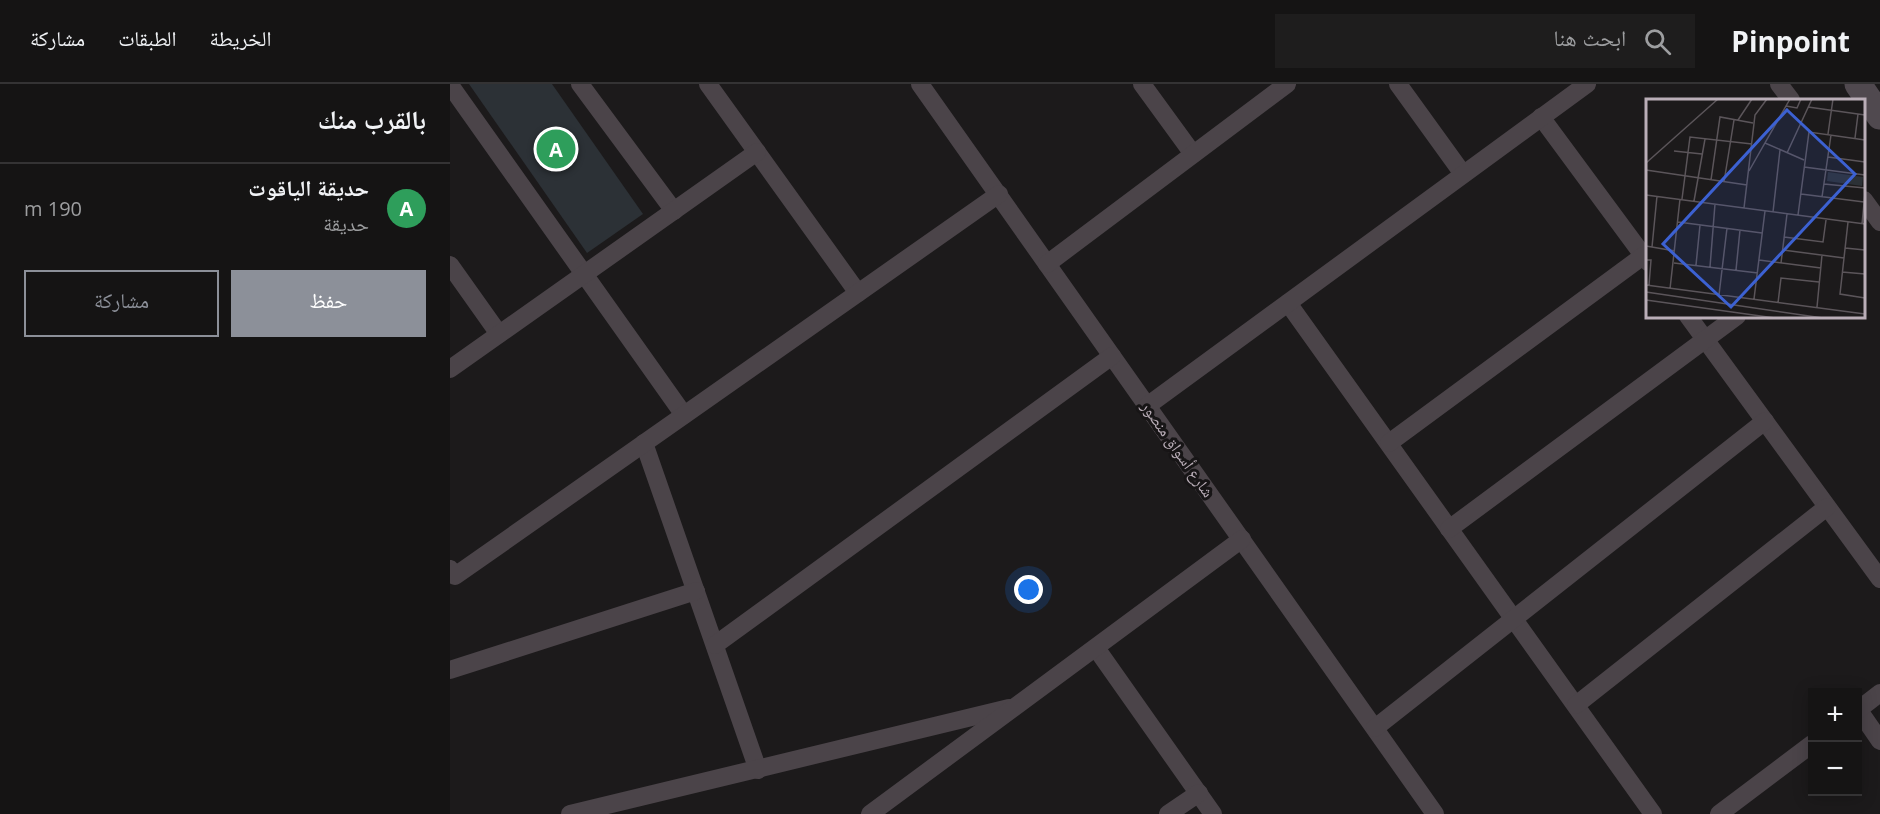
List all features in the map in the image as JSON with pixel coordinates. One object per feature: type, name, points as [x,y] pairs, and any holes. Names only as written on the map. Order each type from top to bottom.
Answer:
[{"type":"street","points":[[580,84],[674,211]]},
{"type":"street","points":[[708,84],[858,293]]},
{"type":"street","name":"شارع أسواق منصور","points":[[920,84],[1435,814]]},
{"type":"street","points":[[1142,84],[1193,154]]},
{"type":"street","points":[[1398,84],[1463,174]]},
{"type":"street","points":[[1147,406],[1587,84]]},
{"type":"street","points":[[1779,84],[1790,99]]},
{"type":"street","points":[[450,86],[684,415]]},
{"type":"street","points":[[1047,264],[1193,154],[1277,87]]},
{"type":"street","points":[[1866,87],[1880,116]]},
{"type":"street","points":[[1389,443],[1645,259],[1541,117]]},
{"type":"street","points":[[450,369],[757,152]]},
{"type":"street","points":[[450,569],[455,576],[999,194]]},
{"type":"street","points":[[1865,204],[1873,220]]},
{"type":"street","points":[[450,265],[499,334]]},
{"type":"street","points":[[1288,303],[1653,814]]},
{"type":"street","points":[[1689,318],[1880,579]]},
{"type":"street","points":[[1449,529],[1734,318]]},
{"type":"street","points":[[715,645],[1112,356]]},
{"type":"street","points":[[1375,728],[1765,422]]},
{"type":"street","points":[[644,443],[758,770]]},
{"type":"street","points":[[1576,705],[1827,507]]},
{"type":"street","points":[[870,814],[1242,539]]},
{"type":"street","points":[[450,670],[696,591]]},
{"type":"street","points":[[1096,648],[1213,814]]},
{"type":"street","points":[[1862,707],[1880,693]]},
{"type":"street","points":[[570,814],[1017,706]]},
{"type":"street","points":[[1862,716],[1880,741]]},
{"type":"street","points":[[1719,814],[1808,747]]},
{"type":"street","points":[[1168,814],[1199,793]]},
{"type":"shaded area","points":[[469,84],[552,84],[643,214],[587,253]]},
{"type":"place","name":"حديقة الياقوت","points":[[556,149]]}]
